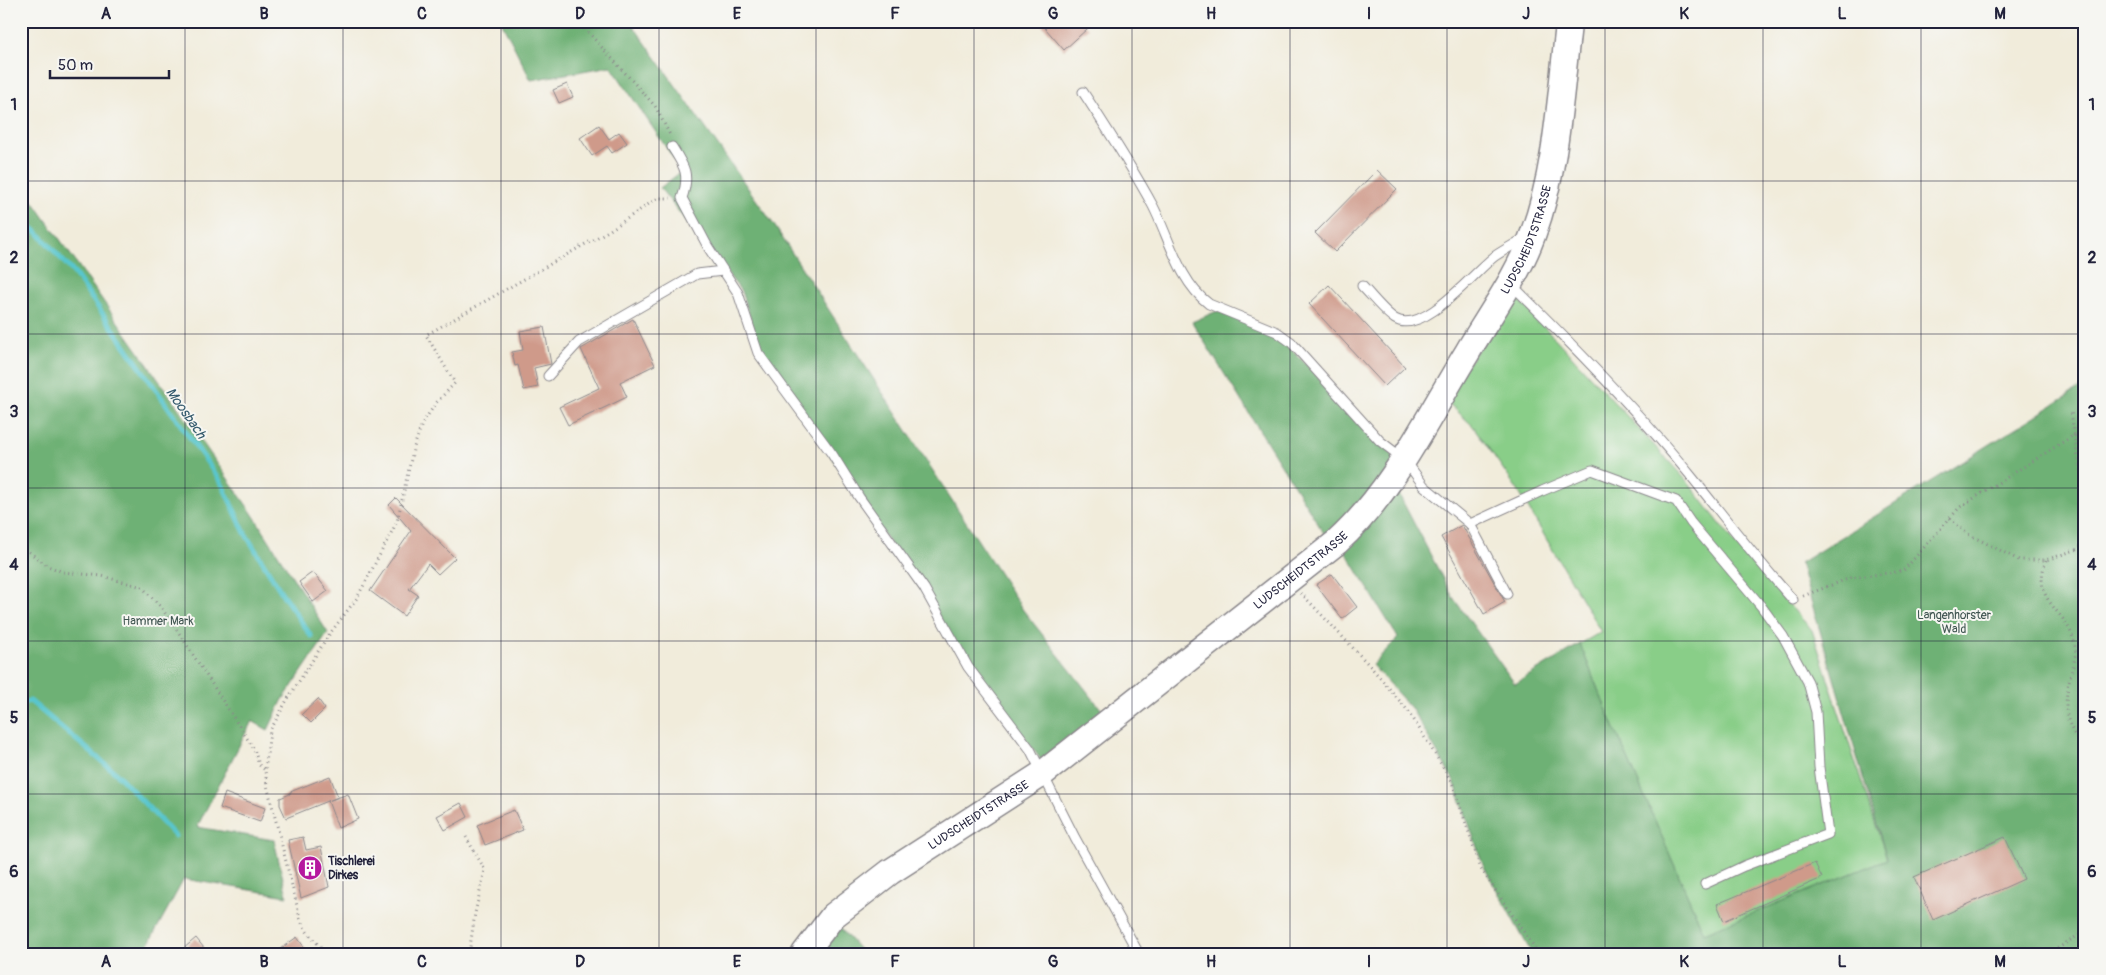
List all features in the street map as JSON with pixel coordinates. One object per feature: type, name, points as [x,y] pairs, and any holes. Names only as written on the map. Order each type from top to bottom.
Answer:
[{"type":"street","name":"LUDSCHEIDTSTRASSE","points":[[804,954],[834,916],[890,872],[1042,774],[1289,580],[1354,526],[1405,460],[1429,415],[1510,283],[1534,233],[1555,143],[1562,100],[1570,21]]},
{"type":"lane","points":[[1083,92],[1153,205],[1185,274],[1200,297],[1209,304],[1276,332],[1291,342],[1380,441],[1405,460],[1424,486],[1470,524],[1507,594]]},
{"type":"lane","points":[[672,147],[684,165],[687,183],[682,198],[723,271],[738,293],[758,353],[910,567],[924,588],[968,667],[1030,749],[1075,838],[1139,954]]},
{"type":"lane","points":[[1362,286],[1395,319],[1410,322],[1423,317],[1452,297],[1494,257],[1534,233]]},
{"type":"lane","points":[[548,376],[579,342],[697,274],[723,271]]},
{"type":"lane","points":[[1510,283],[1653,432],[1691,475],[1754,557],[1793,600]]},
{"type":"lane","points":[[1470,524],[1592,470],[1620,479],[1653,494],[1676,501],[1691,523],[1761,606],[1783,636],[1808,682],[1816,712],[1819,767],[1828,834],[1744,866],[1705,884]]},
{"type":"path","points":[[578,21],[656,106],[672,140],[672,147]]},
{"type":"path","points":[[328,954],[303,927],[265,771],[269,738],[274,723],[328,636],[357,598],[397,522],[413,450],[422,424],[436,403],[455,383],[426,335],[610,230],[658,198],[682,198]]},
{"type":"path","points":[[2071,410],[2080,469],[2085,482]]},
{"type":"path","points":[[1793,600],[1850,578],[1902,571],[1960,507],[2074,435]]},
{"type":"path","points":[[2074,435],[2085,443]]},
{"type":"path","points":[[1950,518],[1966,533],[2019,560],[2046,560],[2078,549],[2085,542]]},
{"type":"path","points":[[21,546],[48,566],[63,572],[102,576],[142,586],[160,606],[179,633],[254,749],[259,765],[265,771]]},
{"type":"path","points":[[2046,560],[2041,582],[2044,594],[2069,626],[2075,647],[2066,709],[2069,726],[2085,749]]},
{"type":"path","points":[[1289,580],[1371,667],[1409,712],[1452,782],[1481,870],[1539,954]]},
{"type":"path","points":[[466,837],[485,870],[475,913],[469,954]]},
{"type":"path","points":[[2050,954],[2085,931]]},
{"type":"green space","points":[[501,21],[630,21],[774,225],[1023,610],[1109,719],[1047,768],[971,665],[761,351],[741,291],[660,188],[682,171],[611,66],[531,80]]},
{"type":"green space","name":"Hammer Mark","points":[[21,184],[252,513],[328,633],[282,701],[268,730],[252,721],[197,827],[274,840],[287,896],[184,879],[143,954],[21,954]]},
{"type":"green space","points":[[1515,295],[1687,481],[1748,560],[1812,630],[1887,859],[1704,934],[1580,644],[1601,632],[1517,489],[1473,426],[1444,399]]},
{"type":"green space","points":[[1217,311],[1275,334],[1398,460],[1330,543],[1192,322]]},
{"type":"green space","name":"Langenhorster Wald","points":[[2085,385],[2085,954],[1532,954],[1483,865],[1454,781],[1411,708],[1372,665],[1398,638],[1341,544],[1393,483],[1452,596],[1515,684],[1580,644],[1704,933],[1887,859],[1800,563]]},
{"type":"green space","points":[[834,921],[863,954],[808,954]]},
{"type":"building","points":[[1039,21],[1081,21],[1088,28],[1064,50]]},
{"type":"building","points":[[567,84],[573,97],[559,103],[553,90]]},
{"type":"building","points":[[599,125],[609,139],[619,132],[627,143],[612,153],[607,146],[592,156],[580,138]]},
{"type":"building","points":[[1377,170],[1397,189],[1335,252],[1315,233]]},
{"type":"building","points":[[1329,285],[1405,367],[1385,386],[1309,304]]},
{"type":"building","points":[[633,319],[655,365],[620,382],[627,397],[568,425],[559,407],[599,388],[581,349]]},
{"type":"building","points":[[544,327],[551,364],[534,368],[538,387],[524,390],[518,365],[515,366],[512,352],[523,350],[520,331]]},
{"type":"building","points":[[396,498],[455,558],[438,574],[428,564],[409,589],[418,595],[404,616],[370,591],[411,531],[389,505]]},
{"type":"building","points":[[1462,525],[1505,602],[1484,614],[1441,537]]},
{"type":"building","points":[[313,572],[328,591],[313,602],[299,582]]},
{"type":"building","points":[[1332,574],[1357,607],[1342,619],[1316,585]]},
{"type":"building","points":[[318,699],[325,709],[311,723],[302,714]]},
{"type":"building","points":[[330,776],[338,797],[286,818],[280,805],[280,798]]},
{"type":"building","points":[[225,793],[265,808],[260,822],[220,808]]},
{"type":"building","points":[[348,794],[358,819],[338,828],[328,801]]},
{"type":"building","points":[[461,803],[468,817],[445,830],[437,816]]},
{"type":"building","points":[[514,810],[523,830],[485,845],[477,825]]},
{"type":"building","name":"Tischlerei Dirkes","points":[[303,837],[306,850],[321,847],[329,887],[301,898],[288,840]]},
{"type":"building","points":[[2005,837],[2024,879],[1933,920],[1914,877]]},
{"type":"building","points":[[1815,863],[1822,878],[1724,921],[1717,904]]},
{"type":"building","points":[[297,937],[309,954],[273,954]]},
{"type":"building","points":[[196,938],[204,948],[197,954],[177,954]]},
{"type":"waterway","name":"Moosbach","points":[[21,218],[38,233],[74,273],[221,482],[245,533],[311,636]]},
{"type":"waterway","points":[[21,703],[30,701],[117,774],[175,836]]},
{"type":"place","name":"Tischlerei Dirkes","points":[[310,868]]}]
